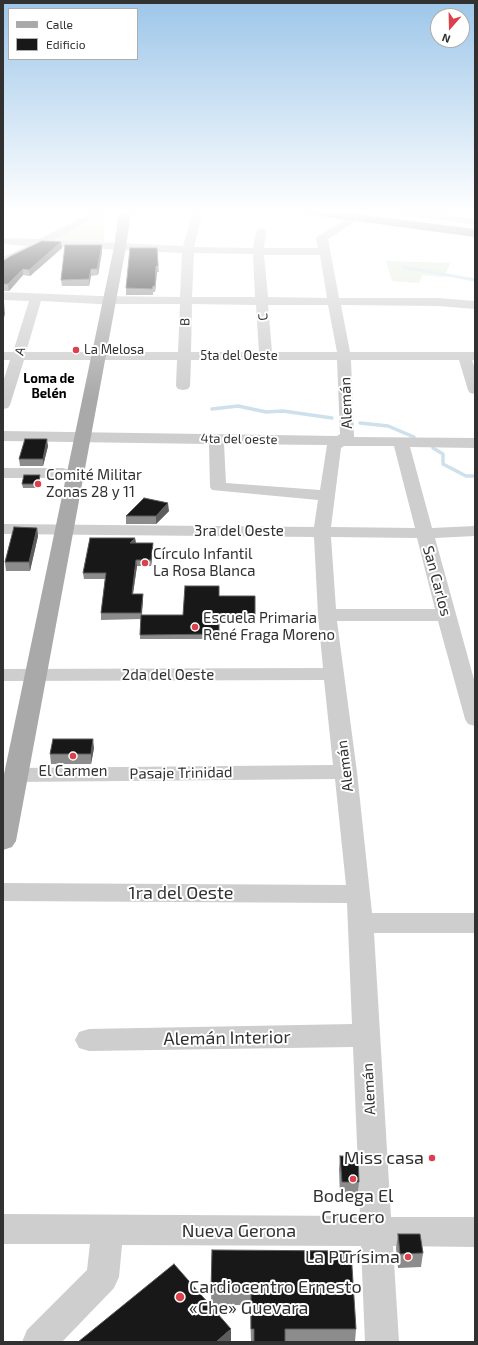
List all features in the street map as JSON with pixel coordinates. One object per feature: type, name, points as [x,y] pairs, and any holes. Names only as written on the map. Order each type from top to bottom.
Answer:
[{"type":"main road","points":[[3,841],[9,775],[109,274]]},
{"type":"main road","points":[[58,530],[63,473],[77,437]]},
{"type":"street","name":"B","points":[[183,386],[187,274]]},
{"type":"street","name":"C","points":[[260,274],[266,356]]},
{"type":"street","name":"Alemán","points":[[329,274],[344,355],[348,436],[334,446],[322,531],[327,615],[359,894],[382,1342]]},
{"type":"street","points":[[3,296],[104,300],[438,302],[475,305]]},
{"type":"street","name":"A","points":[[3,405],[36,298]]},
{"type":"street","name":"5ta del Oeste","points":[[3,356],[469,356]]},
{"type":"street","points":[[469,356],[475,390]]},
{"type":"street","name":"4ta del oeste","points":[[3,436],[475,443]]},
{"type":"street","points":[[216,439],[218,487],[328,496]]},
{"type":"street","name":"San Carlos","points":[[401,442],[424,533],[475,719]]},
{"type":"street","points":[[4,467],[63,473]]},
{"type":"street","name":"3ra del Oeste","points":[[3,529],[424,533],[475,531]]},
{"type":"street","points":[[327,615],[446,614]]},
{"type":"street","name":"2da del Oeste","points":[[3,675],[334,674]]},
{"type":"street","name":"Pasaje Trinidad","points":[[9,775],[346,772]]},
{"type":"street","name":"1ra del Oeste","points":[[3,892],[359,894]]},
{"type":"street","points":[[360,923],[475,923]]},
{"type":"street","name":"Alemán Interior","points":[[89,1040],[366,1035]]},
{"type":"street","name":"Nueva Gerona","points":[[3,1229],[475,1232]]},
{"type":"street","points":[[39,1342],[103,1277],[106,1230]]},
{"type":"shaded area","points":[[390,274],[445,274],[444,277],[422,275],[419,283],[392,281]]},
{"type":"building","points":[[3,274],[18,274],[8,284],[3,284]]},
{"type":"building","points":[[62,274],[90,274],[89,279],[61,280]]},
{"type":"building","points":[[127,274],[156,274],[155,286],[153,286],[152,289],[126,288]]},
{"type":"building","points":[[25,439],[47,439],[43,459],[19,459]]},
{"type":"building","points":[[24,475],[40,475],[38,484],[22,484]]},
{"type":"building","points":[[144,498],[168,503],[156,516],[126,516]]},
{"type":"building","points":[[14,527],[37,528],[29,562],[5,562]]},
{"type":"building","points":[[90,538],[135,538],[130,543],[153,543],[151,560],[136,560],[132,594],[143,594],[141,613],[101,613],[106,573],[83,573]]},
{"type":"building","points":[[185,586],[219,586],[219,596],[255,596],[255,615],[219,615],[219,634],[140,635],[141,615],[183,615]]},
{"type":"building","points":[[53,739],[93,739],[91,754],[50,754]]},
{"type":"building","points":[[340,1156],[358,1156],[359,1182],[342,1182]]},
{"type":"building","points":[[398,1234],[420,1234],[423,1253],[400,1254]]},
{"type":"building","points":[[212,1250],[351,1251],[356,1329],[285,1329],[285,1342],[254,1342],[254,1329],[251,1329],[251,1291],[211,1291]]},
{"type":"building","points":[[174,1264],[231,1329],[216,1342],[78,1342]]},
{"type":"waterway","points":[[440,274],[475,280]]},
{"type":"waterway","points":[[212,409],[238,406],[266,412],[283,411],[332,418]]},
{"type":"waterway","points":[[360,423],[388,426],[414,437]]},
{"type":"waterway","points":[[433,448],[443,454],[443,464],[466,476],[475,476]]},
{"type":"place","name":"La Melosa","points":[[76,350]]},
{"type":"place","name":"Comité Militar Zonas 28 y 11","points":[[38,484]]},
{"type":"place","name":"Círculo Infantil La Rosa Blanca","points":[[145,563]]},
{"type":"place","name":"Escuela Primaria René Fraga Moreno","points":[[195,627]]},
{"type":"place","name":"El Carmen","points":[[73,756]]},
{"type":"place","name":"Miss casa","points":[[432,1158]]},
{"type":"place","name":"Bodega El Crucero","points":[[353,1179]]},
{"type":"place","name":"La Purísima","points":[[408,1257]]},
{"type":"place","name":"Cardiocentro Ernesto «Che» Guevara","points":[[180,1297]]},
{"type":"district","name":"Loma de Belén","points":[[49,386]]}]
